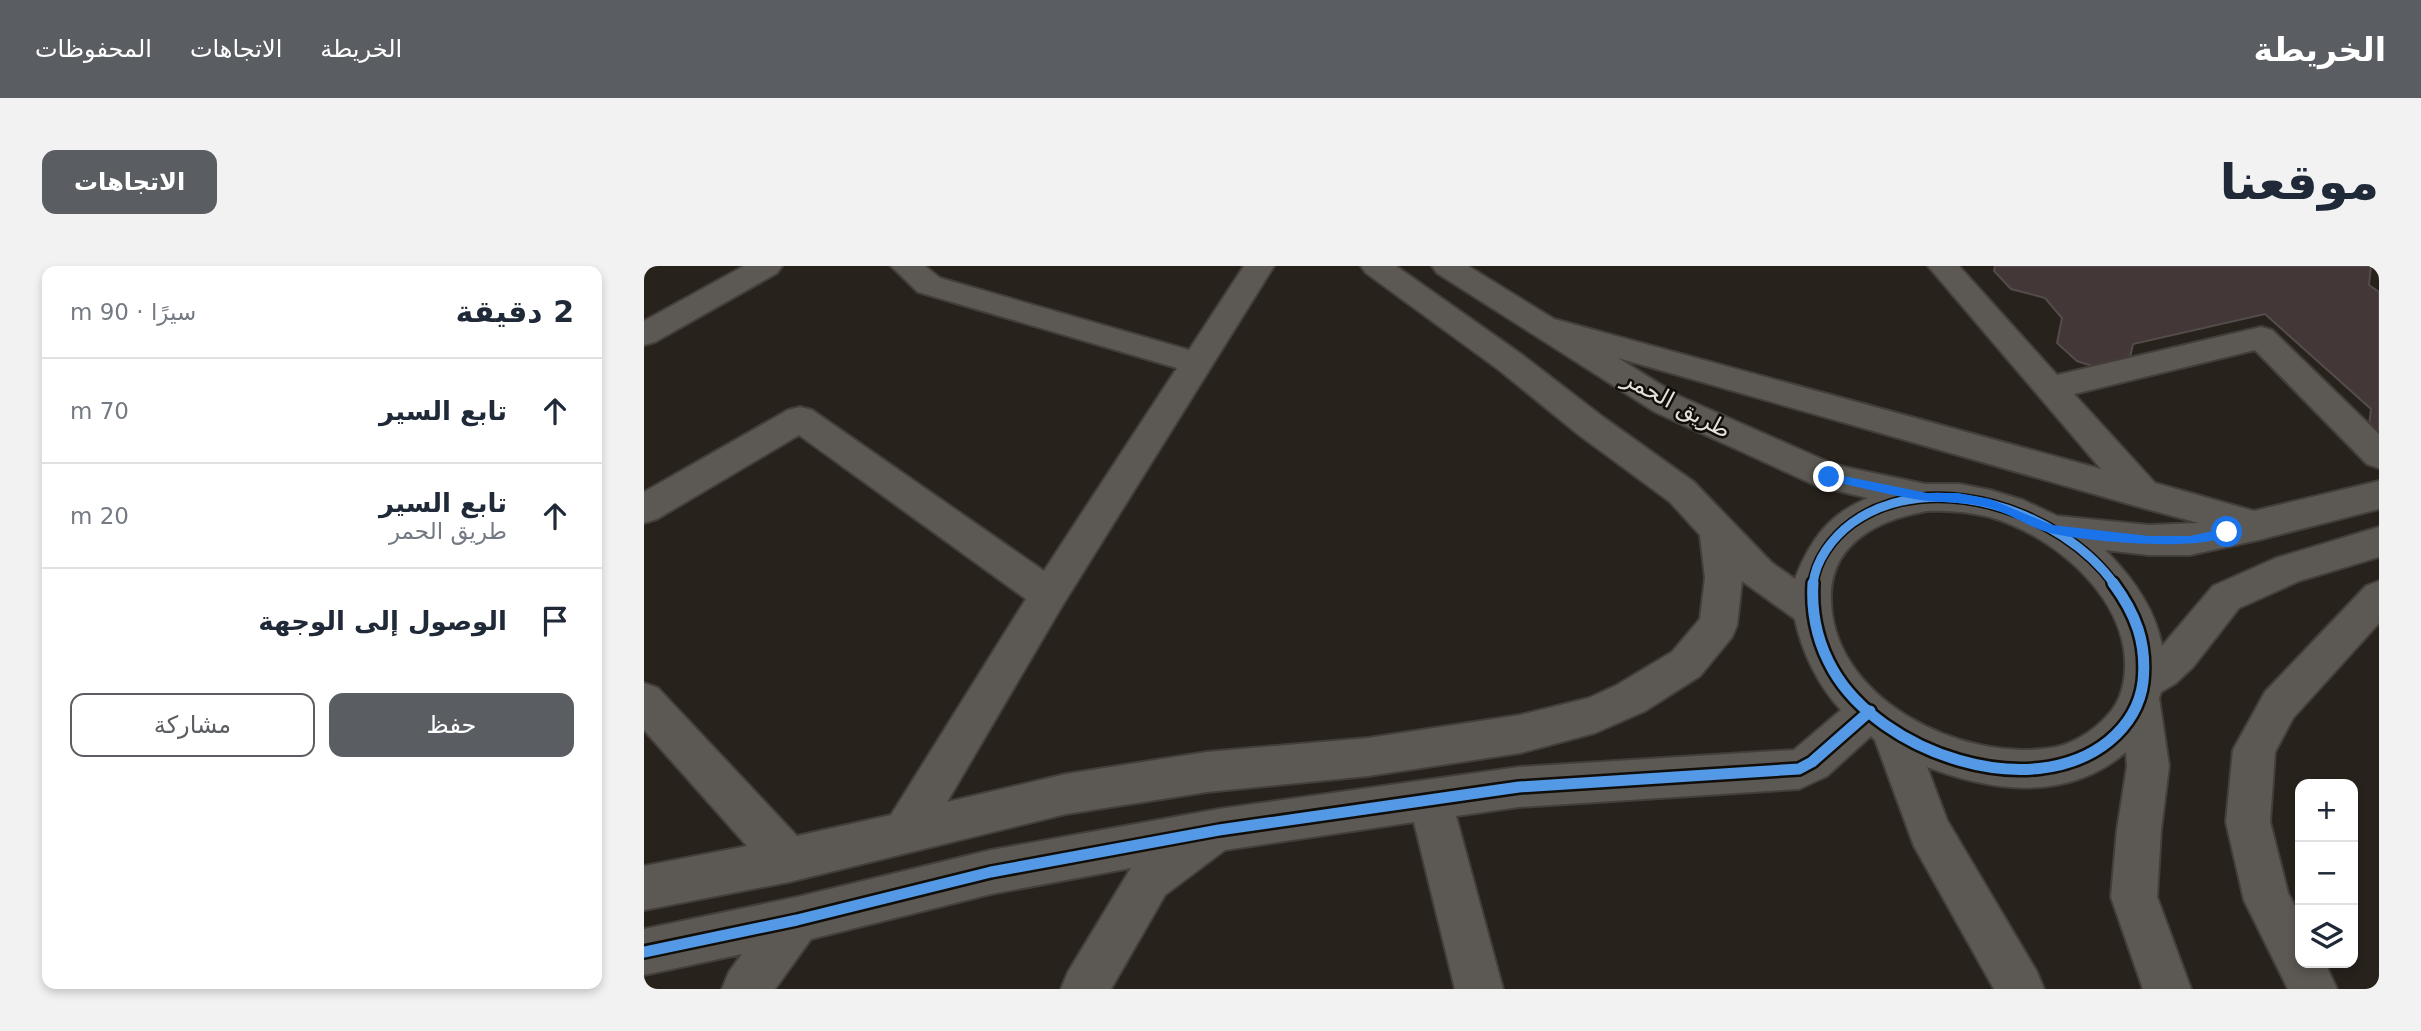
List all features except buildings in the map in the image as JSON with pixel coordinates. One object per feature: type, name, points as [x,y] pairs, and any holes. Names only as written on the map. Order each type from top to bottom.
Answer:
[{"type":"street","points":[[644,334],[767,266]]},
{"type":"street","points":[[906,266],[929,285],[1198,363]]},
{"type":"street","points":[[905,832],[1049,595],[1259,266]]},
{"type":"street","points":[[1376,266],[1510,362],[1591,426],[1682,492],[1759,574],[1812,610]]},
{"type":"street","name":"طريق الحمر","points":[[1447,266],[1667,404],[1829,477],[1927,497]]},
{"type":"street","points":[[1943,266],[2143,494]]},
{"type":"street","points":[[1542,326],[2258,526]]},
{"type":"street","points":[[2050,388],[2261,338],[2379,456]]},
{"type":"street","points":[[644,509],[800,419],[1049,595]]},
{"type":"street","points":[[2051,529],[2149,540],[2190,540],[2258,526],[2379,495]]},
{"type":"street","points":[[2167,989],[2134,897],[2139,830],[2148,766],[2142,690],[2143,644],[2128,606],[2117,588],[2088,556],[2051,529],[1990,503],[1958,498],[1927,497],[1883,505],[1846,524],[1825,548],[1818,562],[1811,593],[1812,610],[1819,641],[1835,673],[1881,720],[1940,754],[1965,762],[2017,770],[2065,764],[2105,746],[2126,724],[2142,690],[2179,655],[2226,597],[2289,569],[2379,542]]},
{"type":"street","points":[[644,888],[789,860],[1066,794],[1207,772],[1368,757],[1520,734],[1595,715],[1631,698],[1686,664],[1718,625],[1724,578],[1718,532]]},
{"type":"street","points":[[2313,989],[2267,900],[2248,822],[2254,750],[2279,705],[2379,597]]},
{"type":"street","points":[[644,701],[789,860]]},
{"type":"street","points":[[644,952],[797,920],[991,872],[1219,830],[1518,787],[1799,769],[1881,720]]},
{"type":"street","points":[[1881,720],[1929,831],[2020,989]]},
{"type":"street","points":[[1430,799],[1479,989]]},
{"type":"street","points":[[1084,989],[1149,879],[1219,830]]},
{"type":"street","points":[[746,989],[797,920]]},
{"type":"cycle path","points":[[1927,497],[1980,501],[2037,522],[2088,556],[2110,579],[2128,604],[2140,631],[2145,660],[2138,703],[2125,726],[2106,743],[2071,762],[2036,769],[2000,768],[1956,759],[1916,742],[1878,719],[1834,671],[1818,639],[1812,608],[1813,579],[1823,554],[1840,532],[1863,515],[1893,503],[1927,497]]},
{"type":"cycle path","points":[[644,952],[797,920],[991,872],[1219,830],[1519,787],[1799,769],[1812,762],[1870,711]]},
{"type":"route","points":[[1829,477],[1927,497],[1942,496],[1990,503],[2051,529],[2149,540],[2190,540],[2227,532]]}]
